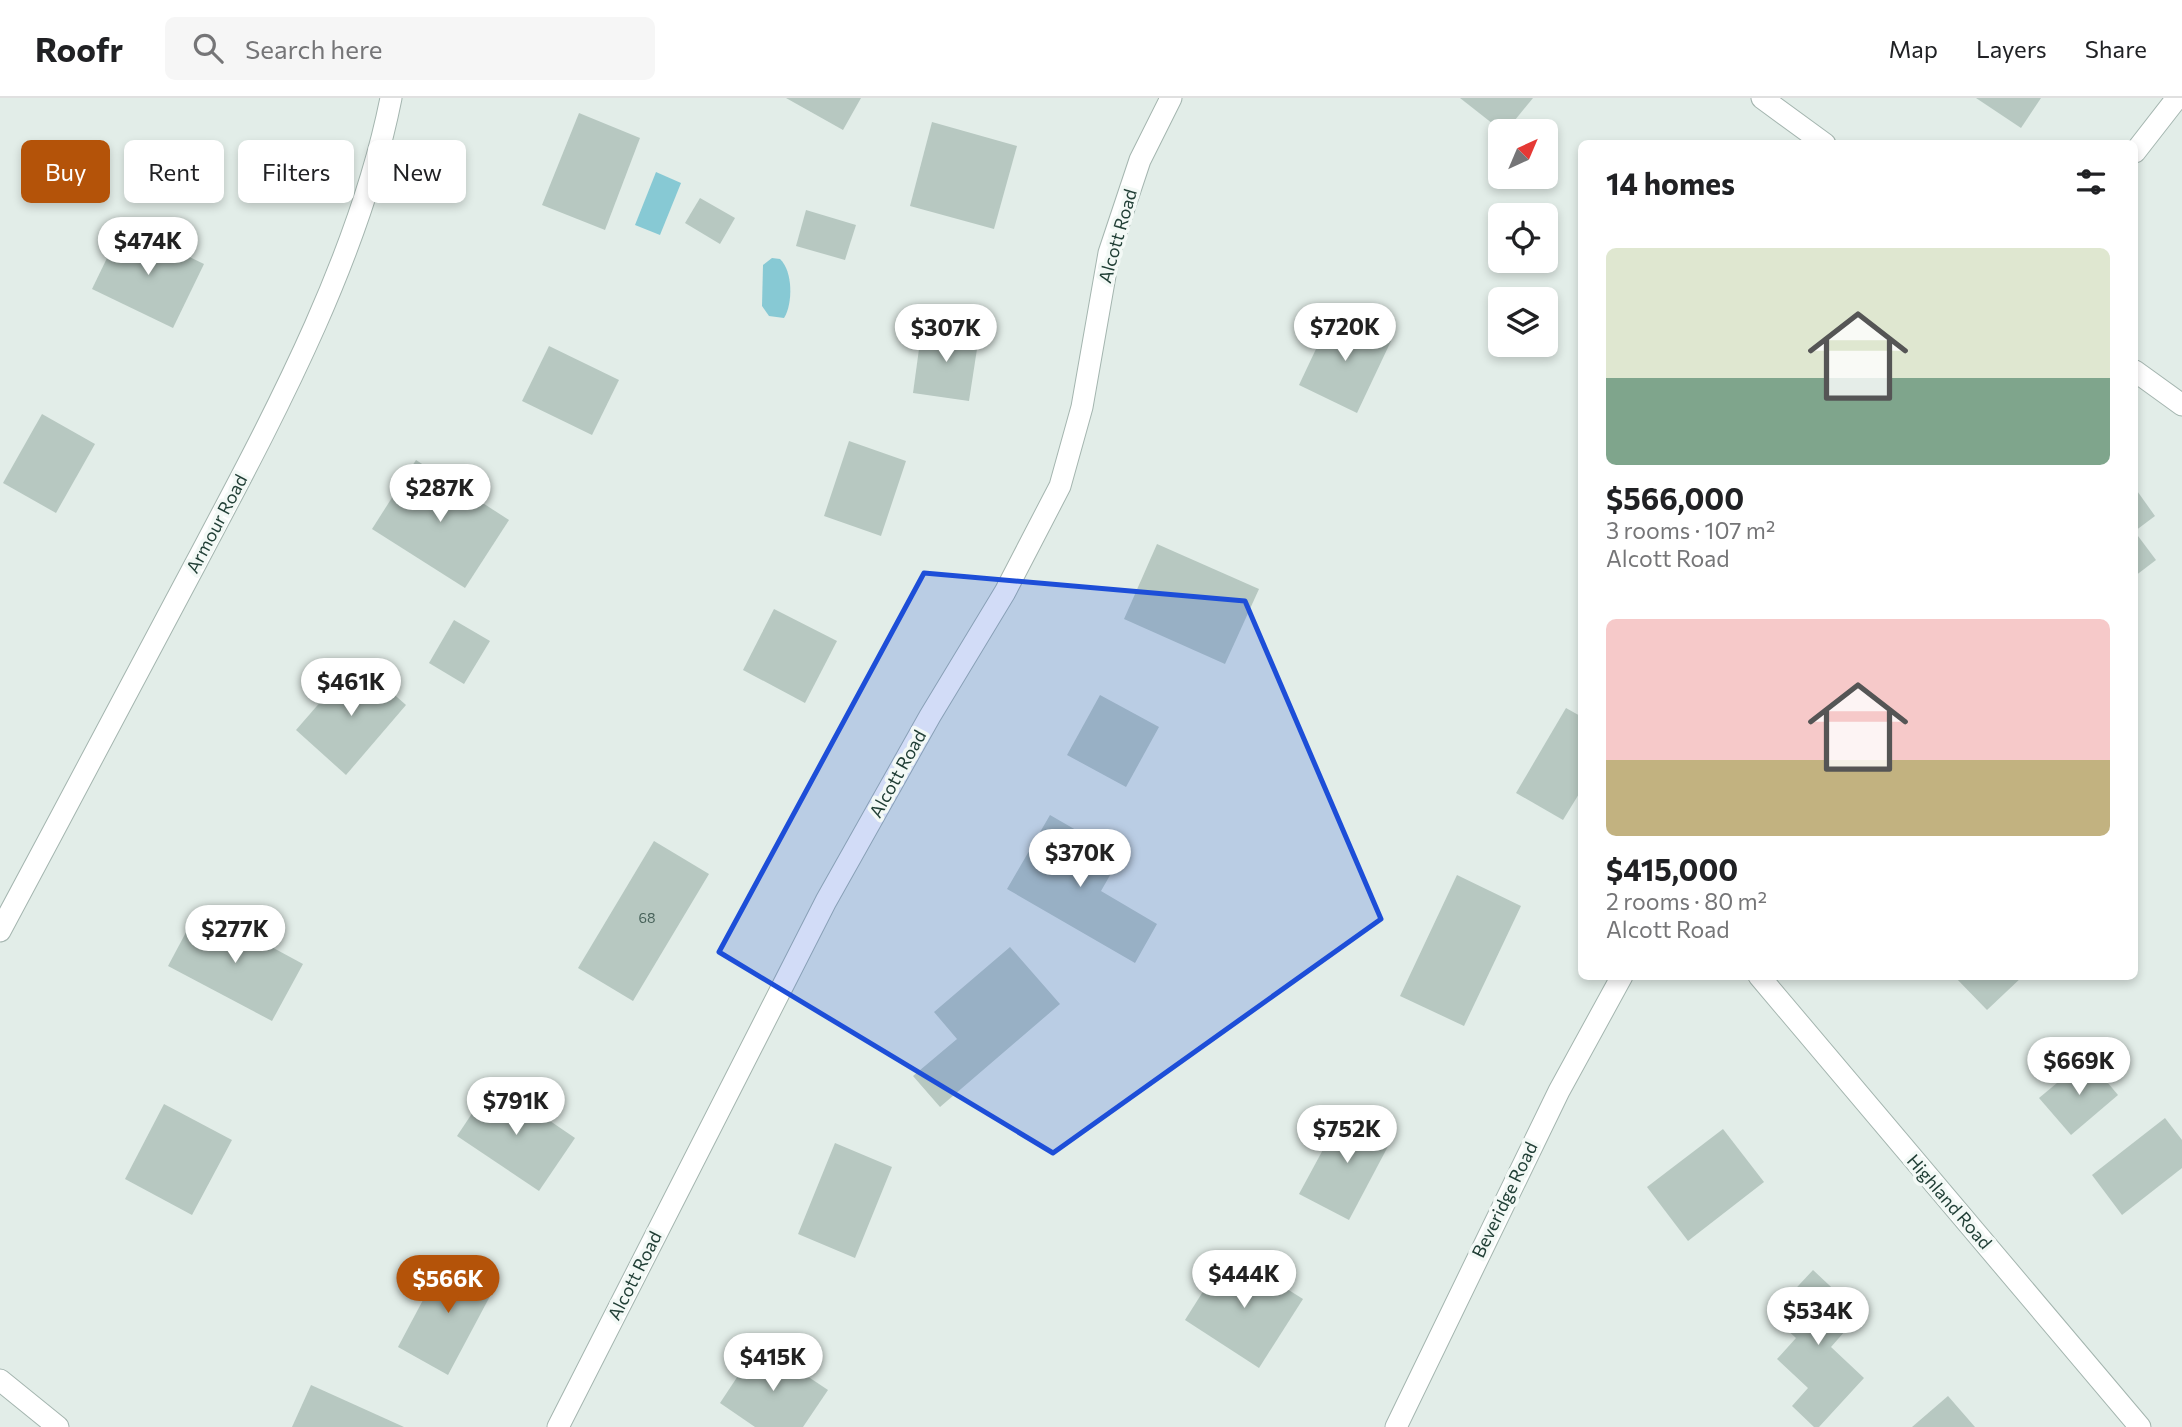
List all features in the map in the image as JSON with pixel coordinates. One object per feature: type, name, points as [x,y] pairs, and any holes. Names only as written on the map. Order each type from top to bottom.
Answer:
[{"type":"street","name":"Armour Road","points":[[0,931],[263,436],[317,319],[379,159],[391,98]]},
{"type":"street","name":"Alcott Road","points":[[558,1427],[826,901],[930,716],[1005,592],[1060,486],[1082,407],[1109,253],[1140,160],[1171,98]]},
{"type":"street","points":[[1762,98],[1820,140]]},
{"type":"street","points":[[2138,148],[2177,98]]},
{"type":"street","points":[[2138,373],[2182,405]]},
{"type":"street","name":"Beveridge Road","points":[[1396,1427],[1559,1091],[1620,980]]},
{"type":"street","name":"Highland Road","points":[[1762,980],[2140,1427]]},
{"type":"street","points":[[0,1380],[58,1427]]},
{"type":"highlighted area","points":[[924,573],[1245,601],[1381,919],[1053,1153],[719,952]]},
{"type":"water","points":[[656,172],[681,183],[660,235],[635,225]]},
{"type":"water","points":[[772,258],[780,259],[789,279],[789,305],[784,318],[769,316],[762,306],[763,265]]},
{"type":"building","points":[[786,98],[861,98],[843,130]]},
{"type":"building","points":[[1460,98],[1533,98],[1516,119],[1488,120]]},
{"type":"building","points":[[1976,98],[2041,98],[2021,128]]},
{"type":"building","points":[[579,113],[640,138],[605,230],[542,205]]},
{"type":"building","points":[[932,122],[1017,146],[994,229],[910,206]]},
{"type":"building","points":[[700,198],[735,218],[720,244],[685,223]]},
{"type":"building","points":[[806,210],[856,225],[845,260],[796,246]]},
{"type":"building","points":[[123,225],[204,264],[173,328],[92,289]]},
{"type":"building","points":[[1333,313],[1391,341],[1357,413],[1299,385]]},
{"type":"building","points":[[922,327],[979,336],[969,401],[913,393]]},
{"type":"building","points":[[549,346],[619,380],[592,435],[522,401]]},
{"type":"building","points":[[42,414],[95,444],[56,513],[3,483]]},
{"type":"building","points":[[849,441],[906,461],[881,536],[824,516]]},
{"type":"building","points":[[416,460],[509,520],[465,588],[372,529]]},
{"type":"building","points":[[2138,492],[2155,516],[2138,529]]},
{"type":"building","points":[[2138,536],[2156,560],[2138,574]]},
{"type":"building","points":[[1157,544],[1259,589],[1225,664],[1124,619]]},
{"type":"building","points":[[774,609],[837,641],[805,703],[743,670]]},
{"type":"building","points":[[454,620],[490,641],[464,684],[429,663]]},
{"type":"building","points":[[356,661],[406,705],[346,775],[296,730]]},
{"type":"building","points":[[1100,695],[1159,727],[1126,787],[1067,755]]},
{"type":"building","points":[[1566,708],[1578,715],[1578,796],[1563,820],[1516,793]]},
{"type":"building","points":[[1050,815],[1121,856],[1101,891],[1157,924],[1135,963],[1007,889]]},
{"type":"building","points":[[654,841],[709,874],[633,1001],[578,968]]},
{"type":"building","points":[[1457,875],[1521,906],[1464,1026],[1400,996]]},
{"type":"building","points":[[199,908],[303,964],[272,1021],[168,966]]},
{"type":"building","points":[[1010,947],[1060,1004],[940,1107],[913,1076],[957,1039],[934,1012]]},
{"type":"building","points":[[1958,980],[2019,980],[1987,1010]]},
{"type":"building","points":[[2087,1058],[2118,1095],[2071,1135],[2039,1098]]},
{"type":"building","points":[[493,1082],[575,1138],[539,1191],[457,1136]]},
{"type":"building","points":[[164,1104],[232,1140],[192,1215],[125,1179]]},
{"type":"building","points":[[1345,1109],[1394,1135],[1349,1220],[1299,1194]]},
{"type":"building","points":[[2165,1118],[2182,1140],[2182,1168],[2122,1215],[2092,1175]]},
{"type":"building","points":[[1723,1129],[1764,1182],[1688,1241],[1647,1187]]},
{"type":"building","points":[[835,1143],[892,1167],[855,1258],[798,1234]]},
{"type":"building","points":[[1228,1252],[1303,1299],[1259,1368],[1185,1320]]},
{"type":"building","points":[[447,1255],[497,1283],[448,1375],[398,1347]]},
{"type":"building","points":[[1813,1270],[1860,1314],[1831,1347],[1864,1378],[1819,1427],[1814,1427],[1792,1406],[1808,1388],[1777,1359],[1796,1338],[1771,1315]]},
{"type":"building","points":[[759,1344],[828,1390],[803,1427],[755,1427],[720,1403]]},
{"type":"building","points":[[311,1385],[404,1427],[292,1427]]},
{"type":"building","points":[[1948,1396],[1975,1427],[1912,1427]]}]
